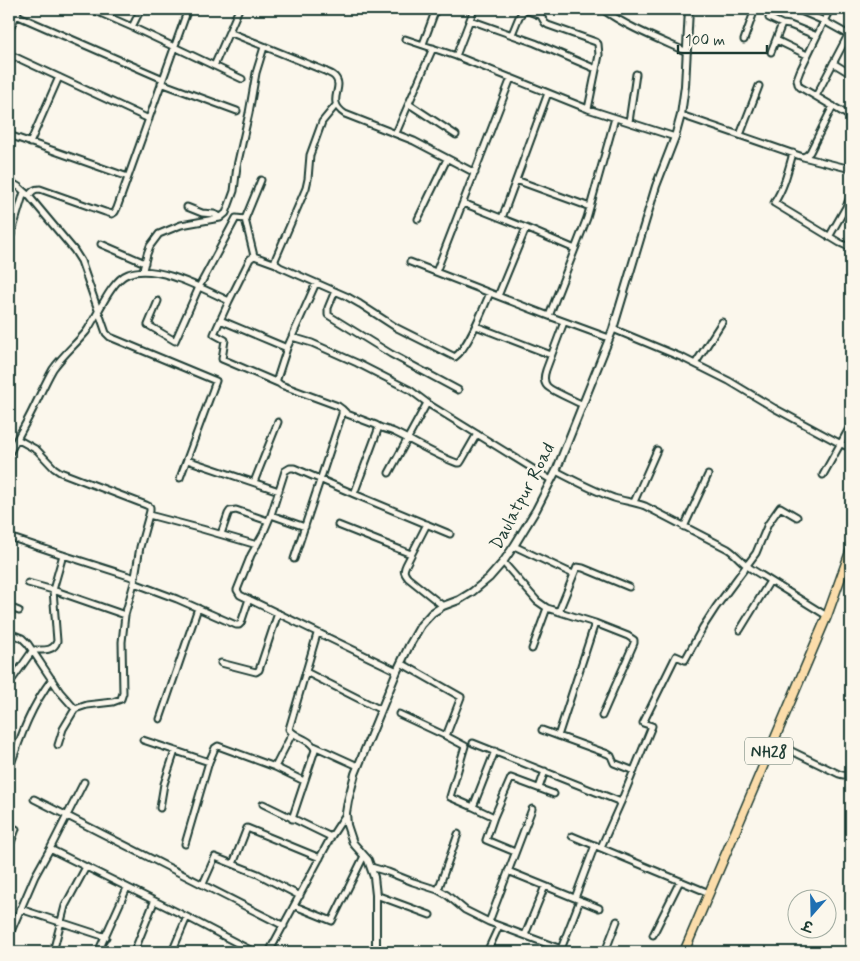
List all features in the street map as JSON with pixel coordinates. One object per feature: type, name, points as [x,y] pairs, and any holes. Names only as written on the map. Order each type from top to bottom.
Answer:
[{"type":"highway","name":"NH28","points":[[684,952],[827,616],[851,553]]},
{"type":"street","points":[[9,31],[19,9]]},
{"type":"street","points":[[92,9],[242,79]]},
{"type":"street","points":[[132,27],[141,9]]},
{"type":"street","points":[[29,196],[32,191],[40,189],[112,214],[115,212],[188,9]]},
{"type":"street","points":[[214,66],[239,9]]},
{"type":"street","points":[[423,44],[436,9]]},
{"type":"street","points":[[456,56],[474,9]]},
{"type":"street","points":[[512,34],[523,9],[541,16],[548,25],[596,42],[599,47],[588,109]]},
{"type":"street","points":[[602,9],[612,16],[687,52]]},
{"type":"street","points":[[612,16],[616,9]]},
{"type":"street","name":"Daulatpur Road","points":[[376,952],[375,884],[368,860],[353,843],[347,825],[348,800],[358,766],[397,671],[421,625],[443,606],[459,600],[472,592],[503,562],[556,472],[613,329],[656,186],[681,115],[685,86],[689,9]]},
{"type":"street","points":[[744,40],[755,9]]},
{"type":"street","points":[[796,9],[824,21],[850,36],[816,96]]},
{"type":"street","points":[[830,9],[797,79],[800,87],[851,117]]},
{"type":"street","points":[[16,15],[162,81],[237,111]]},
{"type":"street","points":[[770,18],[817,36]]},
{"type":"street","points":[[470,20],[512,34],[596,69]]},
{"type":"street","points":[[771,52],[782,24]]},
{"type":"street","points":[[229,32],[335,76],[338,85],[336,105],[338,110],[414,141],[475,173]]},
{"type":"street","points":[[405,39],[456,56],[588,109],[674,137]]},
{"type":"street","points":[[776,40],[807,56]]},
{"type":"street","points":[[143,270],[150,246],[159,234],[180,225],[222,217],[226,213],[234,191],[256,73],[264,47]]},
{"type":"street","points":[[396,134],[433,48]]},
{"type":"street","points":[[9,54],[148,119]]},
{"type":"street","points":[[833,63],[851,74]]},
{"type":"street","points":[[629,122],[636,74]]},
{"type":"street","points":[[30,143],[59,77]]},
{"type":"street","points":[[436,272],[511,78]]},
{"type":"street","points":[[740,135],[759,86]]},
{"type":"street","points":[[502,218],[548,93]]},
{"type":"street","points":[[409,104],[456,135]]},
{"type":"street","points":[[276,264],[275,260],[306,188],[310,155],[322,122],[336,105]]},
{"type":"street","points":[[803,157],[810,152],[833,106]]},
{"type":"street","points":[[681,115],[803,157],[851,169]]},
{"type":"street","points":[[549,316],[590,207],[615,118]]},
{"type":"street","points":[[9,135],[128,177]]},
{"type":"street","points":[[793,153],[780,194],[774,203],[851,248]]},
{"type":"street","points":[[418,219],[447,159]]},
{"type":"street","points":[[254,256],[245,219],[262,180]]},
{"type":"street","points":[[516,180],[590,207]]},
{"type":"street","points":[[9,181],[29,196],[74,250],[81,261],[106,333],[110,337],[216,381],[180,478]]},
{"type":"street","points":[[9,242],[24,192]]},
{"type":"street","points":[[830,237],[851,194]]},
{"type":"street","points":[[463,203],[575,249]]},
{"type":"street","points":[[187,207],[202,213],[222,217]]},
{"type":"street","points":[[158,302],[148,325],[175,341],[199,287],[236,218],[245,219]]},
{"type":"street","points":[[498,296],[526,228]]},
{"type":"street","points":[[101,244],[145,263]]},
{"type":"street","points":[[254,256],[335,291],[360,304],[396,328],[454,358],[461,351],[476,326],[490,292]]},
{"type":"street","points":[[254,256],[250,259],[214,334],[225,340],[222,359],[281,385],[333,404],[347,414],[392,431],[457,463],[462,460],[477,434]]},
{"type":"street","points":[[410,262],[609,338]]},
{"type":"street","points":[[9,454],[52,371],[86,331],[114,285],[122,277],[128,273],[143,270],[165,274],[229,301]]},
{"type":"street","points":[[278,383],[277,379],[287,348],[316,283]]},
{"type":"street","points":[[335,291],[328,308],[328,315],[391,354],[458,390]]},
{"type":"street","points":[[220,320],[287,348]]},
{"type":"street","points":[[564,322],[544,378],[547,386],[583,405]]},
{"type":"street","points":[[695,364],[722,322]]},
{"type":"street","points":[[476,326],[551,355]]},
{"type":"street","points":[[613,329],[695,364],[851,448]]},
{"type":"street","points":[[292,337],[358,362],[410,390],[427,403],[552,480]]},
{"type":"street","points":[[389,473],[427,403]]},
{"type":"street","points":[[294,559],[342,414],[342,409]]},
{"type":"street","points":[[254,482],[278,422]]},
{"type":"street","points":[[823,475],[851,425]]},
{"type":"street","points":[[354,494],[379,427]]},
{"type":"street","points":[[17,439],[37,450],[60,472],[150,508],[125,615],[122,642],[123,693],[121,699],[113,702],[87,704],[75,709],[63,729],[58,744]]},
{"type":"street","points":[[634,502],[657,450]]},
{"type":"street","points":[[187,460],[279,491]]},
{"type":"street","points":[[397,671],[240,596],[237,590],[251,555],[270,518],[285,471],[290,468],[450,534]]},
{"type":"street","points":[[556,472],[603,494],[644,506],[736,554],[747,566],[827,616]]},
{"type":"street","points":[[684,527],[708,475]]},
{"type":"street","points":[[9,500],[9,512]]},
{"type":"street","points":[[561,949],[577,899],[598,846],[621,802],[652,726],[644,723],[676,656],[685,660],[716,607],[756,553],[768,524],[780,507],[798,517]]},
{"type":"street","points":[[221,534],[228,514],[232,510],[305,527]]},
{"type":"street","points":[[149,515],[257,545]]},
{"type":"street","points":[[427,524],[411,554],[404,574],[443,606]]},
{"type":"street","points":[[338,525],[411,554]]},
{"type":"street","points":[[9,537],[134,580],[236,625],[239,625],[242,620],[249,599]]},
{"type":"street","points":[[514,546],[573,574]]},
{"type":"street","points":[[32,650],[46,650],[56,646],[53,590],[63,556]]},
{"type":"street","points":[[503,562],[537,601],[547,608],[595,623],[634,640],[602,716]]},
{"type":"street","points":[[559,612],[575,569],[579,567],[629,587]]},
{"type":"street","points":[[740,630],[770,581]]},
{"type":"street","points":[[28,583],[125,615]]},
{"type":"street","points":[[9,607],[19,611]]},
{"type":"street","points":[[160,719],[198,608]]},
{"type":"street","points":[[532,649],[547,608]]},
{"type":"street","points":[[221,663],[256,672],[259,670],[278,613]]},
{"type":"street","points":[[558,736],[595,623]]},
{"type":"street","points":[[9,634],[22,638],[28,644],[60,692],[75,709]]},
{"type":"street","points":[[317,634],[288,729],[292,734],[314,746],[358,766]]},
{"type":"street","points":[[9,684],[32,650]]},
{"type":"street","points":[[401,663],[461,697],[446,736]]},
{"type":"street","points":[[306,672],[381,710]]},
{"type":"street","points":[[9,770],[33,707],[52,679]]},
{"type":"street","points":[[398,714],[466,746],[450,798],[494,817]]},
{"type":"street","points":[[542,730],[608,754],[612,758],[612,762],[634,771]]},
{"type":"street","points":[[275,767],[292,734]]},
{"type":"street","points":[[143,740],[209,762]]},
{"type":"street","points":[[773,742],[844,776],[851,770]]},
{"type":"street","points":[[473,743],[621,802]]},
{"type":"street","points":[[185,844],[209,762],[215,748],[218,746],[275,767],[304,781]]},
{"type":"street","points":[[292,819],[315,750],[314,746]]},
{"type":"street","points":[[160,808],[164,784],[175,751]]},
{"type":"street","points":[[473,807],[495,751]]},
{"type":"street","points":[[539,788],[545,771]]},
{"type":"street","points":[[515,852],[486,840],[511,778],[554,794]]},
{"type":"street","points":[[9,936],[35,876],[84,782]]},
{"type":"street","points":[[34,798],[284,926]]},
{"type":"street","points":[[263,804],[331,837]]},
{"type":"street","points":[[489,922],[532,810]]},
{"type":"street","points":[[269,952],[346,813]]},
{"type":"street","points":[[234,864],[247,828],[320,858]]},
{"type":"street","points":[[9,848],[16,829]]},
{"type":"street","points":[[438,890],[458,834]]},
{"type":"street","points":[[572,836],[709,893]]},
{"type":"street","points":[[50,849],[254,952]]},
{"type":"street","points":[[295,906],[332,921],[364,856]]},
{"type":"street","points":[[203,884],[215,857],[258,874],[300,896]]},
{"type":"street","points":[[53,952],[66,906],[86,867]]},
{"type":"street","points":[[371,867],[438,890],[465,910],[489,922],[569,952]]},
{"type":"street","points":[[508,871],[599,908]]},
{"type":"street","points":[[653,935],[680,881]]},
{"type":"street","points":[[525,935],[545,886]]},
{"type":"street","points":[[98,952],[127,888]]},
{"type":"street","points":[[376,895],[430,914]]},
{"type":"street","points":[[134,952],[154,902]]},
{"type":"street","points":[[20,909],[106,937]]},
{"type":"street","points":[[172,952],[186,917]]},
{"type":"street","points":[[605,952],[617,922]]},
{"type":"street","points":[[486,952],[499,926]]}]
